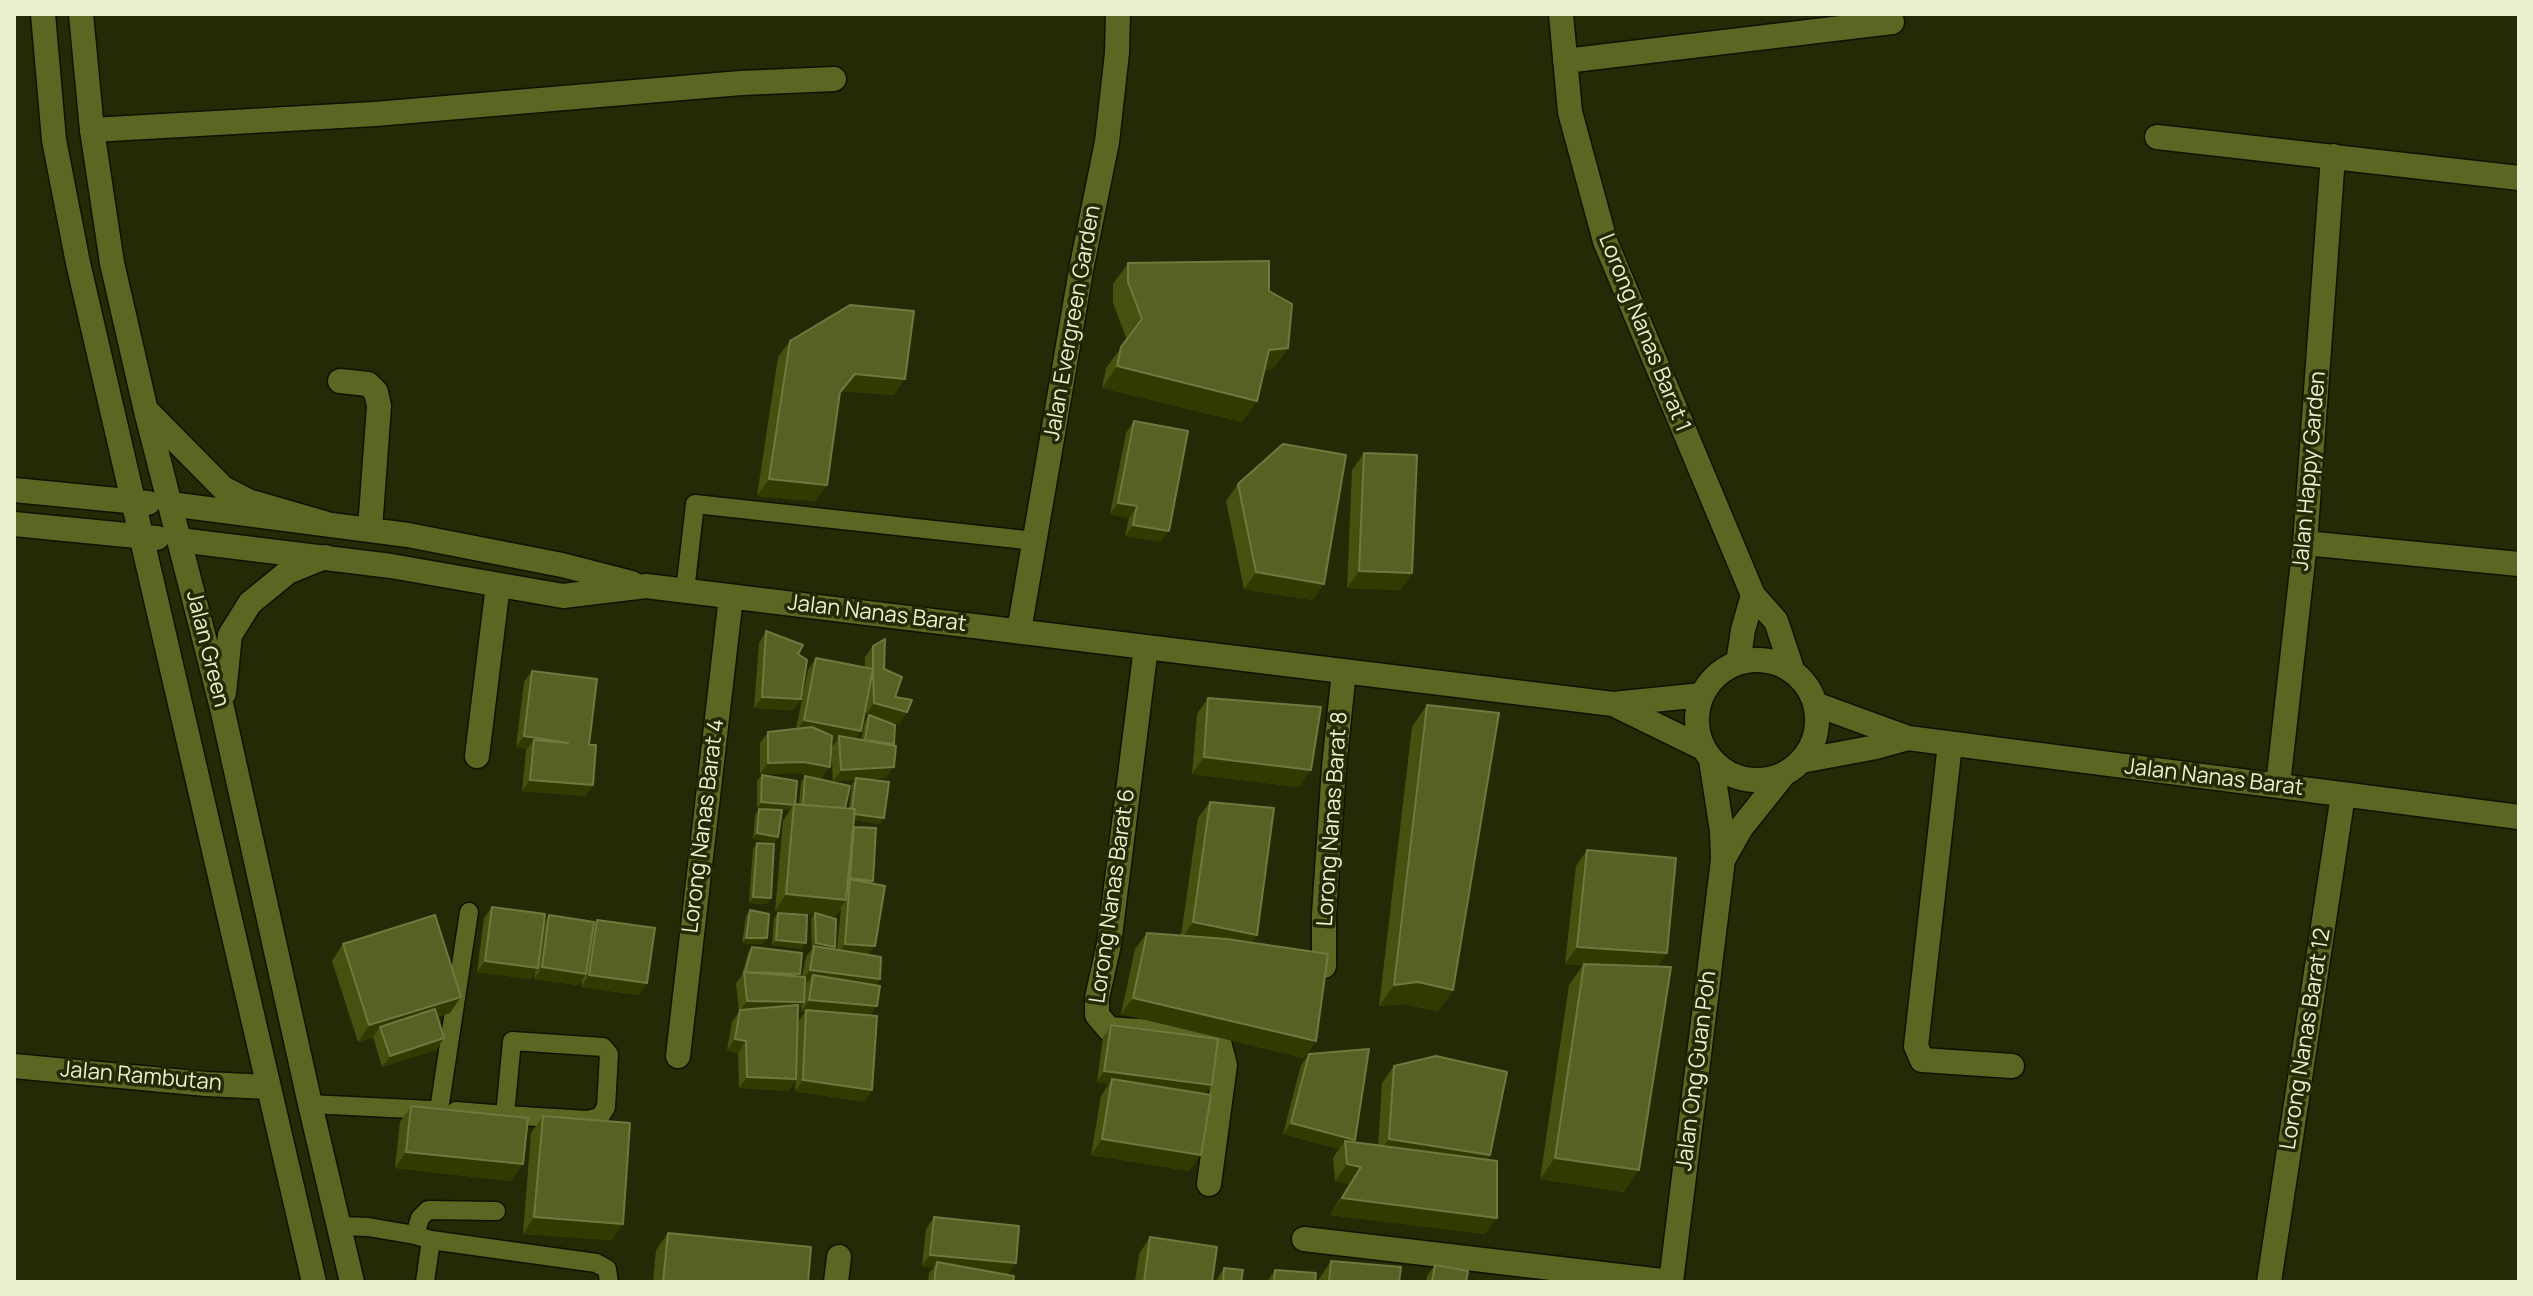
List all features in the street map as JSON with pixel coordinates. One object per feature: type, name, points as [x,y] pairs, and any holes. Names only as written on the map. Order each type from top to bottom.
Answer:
[{"type":"street","name":"Jalan Green","points":[[43,14],[54,140],[78,263],[314,1282]]},
{"type":"street","name":"Jalan Green","points":[[81,14],[92,130],[112,263],[146,411],[222,708],[352,1282]]},
{"type":"street","name":"Jalan Evergreen Garden","points":[[1019,631],[1081,270],[1107,142],[1118,14]]},
{"type":"street","name":"Lorong Nanas Barat 1","points":[[1561,14],[1570,112],[1609,253],[1753,595],[1776,621],[1793,672]]},
{"type":"street","points":[[1565,61],[1892,22]]},
{"type":"street","points":[[92,130],[375,114],[741,83],[834,79]]},
{"type":"street","points":[[2157,137],[2519,178]]},
{"type":"street","name":"Jalan Happy Garden","points":[[2278,785],[2305,543],[2333,156]]},
{"type":"street","points":[[340,381],[368,384],[376,392],[379,406],[370,529]]},
{"type":"street","points":[[146,411],[223,488],[248,501],[324,523]]},
{"type":"street","points":[[14,490],[170,504],[370,529],[562,565],[646,586]]},
{"type":"street","name":"Jalan Nanas Barat","points":[[14,524],[325,557],[563,596],[646,586],[1613,704],[1702,695]]},
{"type":"street","points":[[2305,543],[2519,564]]},
{"type":"street","points":[[222,708],[230,635],[250,603],[288,572],[325,557]]},
{"type":"street","points":[[477,756],[498,585]]},
{"type":"street","points":[[1738,663],[1753,595]]},
{"type":"street","name":"Lorong Nanas Barat 4","points":[[678,1056],[731,597]]},
{"type":"street","name":"Lorong Nanas Barat 6","points":[[1146,647],[1109,944],[1097,998],[1097,1015],[1109,1029],[1207,1036],[1219,1042],[1225,1065],[1209,1184]]},
{"type":"street","points":[[1766,661],[1793,672],[1806,686],[1815,704],[1817,724],[1812,744],[1792,767],[1763,779],[1741,777],[1707,754],[1698,734],[1697,714],[1702,695],[1717,675],[1738,663],[1766,661]]},
{"type":"street","name":"Lorong Nanas Barat 8","points":[[1324,966],[1328,855],[1344,671]]},
{"type":"street","name":"Jalan Nanas Barat","points":[[1613,704],[1707,754]]},
{"type":"street","name":"Jalan Nanas Barat","points":[[1815,704],[1908,738],[2519,817]]},
{"type":"street","name":"Jalan Nanas Barat","points":[[1792,767],[1908,738]]},
{"type":"street","points":[[1950,744],[1916,1046],[1922,1060],[2012,1066]]},
{"type":"street","name":"Jalan Ong Guan Poh","points":[[1671,1282],[1723,860],[1722,831],[1707,754]]},
{"type":"street","name":"Jalan Ong Guan Poh","points":[[1723,860],[1741,828],[1792,767]]},
{"type":"street","name":"Lorong Nanas Barat 12","points":[[2269,1282],[2343,795]]},
{"type":"street","name":"Jalan Rambutan","points":[[14,1066],[267,1087]]},
{"type":"street","points":[[1304,1239],[1671,1282]]},
{"type":"street","points":[[836,1282],[839,1257]]},
{"type":"lane","points":[[685,591],[695,504],[1035,541]]},
{"type":"lane","points":[[439,1110],[469,912]]},
{"type":"lane","points":[[310,1104],[587,1120],[600,1117],[606,1107],[609,1054],[603,1047],[512,1041],[505,1115]]},
{"type":"lane","points":[[425,1282],[420,1218],[428,1210],[496,1211]]},
{"type":"lane","points":[[340,1226],[596,1263],[607,1269],[609,1282]]},
{"type":"building","points":[[1269,261],[1269,291],[1292,304],[1288,348],[1269,350],[1257,401],[1117,366],[1121,347],[1142,319],[1128,282],[1128,263]]},
{"type":"building","points":[[850,305],[914,311],[905,379],[855,374],[840,392],[827,485],[769,479],[790,341]]},
{"type":"building","points":[[1134,421],[1188,431],[1169,531],[1133,525],[1137,506],[1118,503]]},
{"type":"building","points":[[1283,444],[1346,455],[1324,584],[1256,572],[1238,484]]},
{"type":"building","points":[[1364,453],[1417,455],[1412,573],[1359,571]]},
{"type":"building","points":[[766,631],[803,645],[798,654],[807,660],[801,699],[762,697]]},
{"type":"building","points":[[885,639],[884,669],[902,677],[895,697],[912,700],[907,712],[874,703],[873,646]]},
{"type":"building","points":[[816,658],[873,669],[861,731],[804,720]]},
{"type":"building","points":[[532,671],[597,679],[589,745],[596,745],[593,785],[530,780],[534,740],[568,743],[524,736]]},
{"type":"building","points":[[1208,698],[1321,707],[1311,770],[1204,757]]},
{"type":"building","points":[[1427,705],[1499,713],[1453,990],[1418,982],[1394,985]]},
{"type":"building","points":[[869,715],[895,725],[894,744],[865,740]]},
{"type":"building","points":[[812,727],[832,736],[830,767],[804,762],[768,763],[768,732]]},
{"type":"building","points":[[839,736],[896,746],[894,767],[841,770]]},
{"type":"building","points":[[762,775],[797,781],[795,805],[761,802]]},
{"type":"building","points":[[805,776],[850,786],[845,808],[803,805]]},
{"type":"building","points":[[856,778],[889,782],[884,818],[854,814]]},
{"type":"building","points":[[1210,802],[1274,808],[1257,935],[1193,922]]},
{"type":"building","points":[[794,804],[855,809],[846,900],[786,894]]},
{"type":"building","points":[[759,809],[782,810],[778,837],[757,833]]},
{"type":"building","points":[[854,827],[876,828],[873,881],[850,878]]},
{"type":"building","points":[[757,843],[774,844],[771,898],[753,897]]},
{"type":"building","points":[[1587,850],[1676,858],[1667,953],[1577,947]]},
{"type":"building","points":[[850,879],[885,886],[875,946],[845,944]]},
{"type":"building","points":[[492,907],[545,914],[538,968],[485,961]]},
{"type":"building","points":[[750,910],[769,914],[767,938],[746,938]]},
{"type":"building","points":[[778,913],[807,915],[806,943],[776,940]]},
{"type":"building","points":[[815,913],[836,919],[835,947],[816,943]]},
{"type":"building","points":[[435,915],[461,997],[369,1025],[343,944]]},
{"type":"building","points":[[549,915],[594,922],[586,974],[542,967]]},
{"type":"building","points":[[597,920],[655,928],[647,983],[589,975]]},
{"type":"building","points":[[1147,933],[1227,939],[1328,954],[1316,1041],[1133,998]]},
{"type":"building","points":[[814,946],[881,957],[880,979],[810,970]]},
{"type":"building","points":[[752,947],[802,953],[800,974],[745,972]]},
{"type":"building","points":[[1584,964],[1671,967],[1639,1170],[1555,1158]]},
{"type":"building","points":[[744,972],[805,977],[804,1002],[747,1001]]},
{"type":"building","points":[[813,975],[880,986],[877,1006],[809,1000]]},
{"type":"building","points":[[798,1005],[796,1079],[747,1077],[746,1041],[735,1039],[740,1010]]},
{"type":"building","points":[[435,1009],[444,1038],[390,1056],[380,1027]]},
{"type":"building","points":[[806,1010],[877,1016],[872,1090],[803,1080]]},
{"type":"building","points":[[1111,1025],[1218,1039],[1212,1085],[1104,1071]]},
{"type":"building","points":[[1369,1049],[1355,1140],[1291,1123],[1309,1054]]},
{"type":"building","points":[[1436,1056],[1507,1072],[1490,1155],[1389,1139],[1394,1066]]},
{"type":"building","points":[[1112,1079],[1211,1095],[1201,1155],[1102,1139]]},
{"type":"building","points":[[411,1106],[528,1118],[523,1164],[406,1152]]},
{"type":"building","points":[[543,1116],[630,1123],[623,1224],[534,1217]]},
{"type":"building","points":[[1345,1141],[1497,1161],[1497,1218],[1342,1198],[1361,1167],[1347,1164]]},
{"type":"building","points":[[934,1217],[1019,1226],[1016,1263],[930,1255]]},
{"type":"building","points":[[668,1233],[811,1247],[808,1282],[663,1282]]},
{"type":"building","points":[[1150,1237],[1217,1247],[1212,1282],[1144,1282]]},
{"type":"building","points":[[1331,1261],[1401,1267],[1399,1282],[1329,1282]]},
{"type":"building","points":[[937,1262],[1014,1276],[1013,1282],[934,1282]]},
{"type":"building","points":[[1435,1265],[1468,1271],[1466,1282],[1432,1282]]},
{"type":"building","points":[[1224,1268],[1243,1270],[1241,1282],[1223,1282]]},
{"type":"building","points":[[1275,1270],[1316,1273],[1315,1282],[1274,1282]]}]
